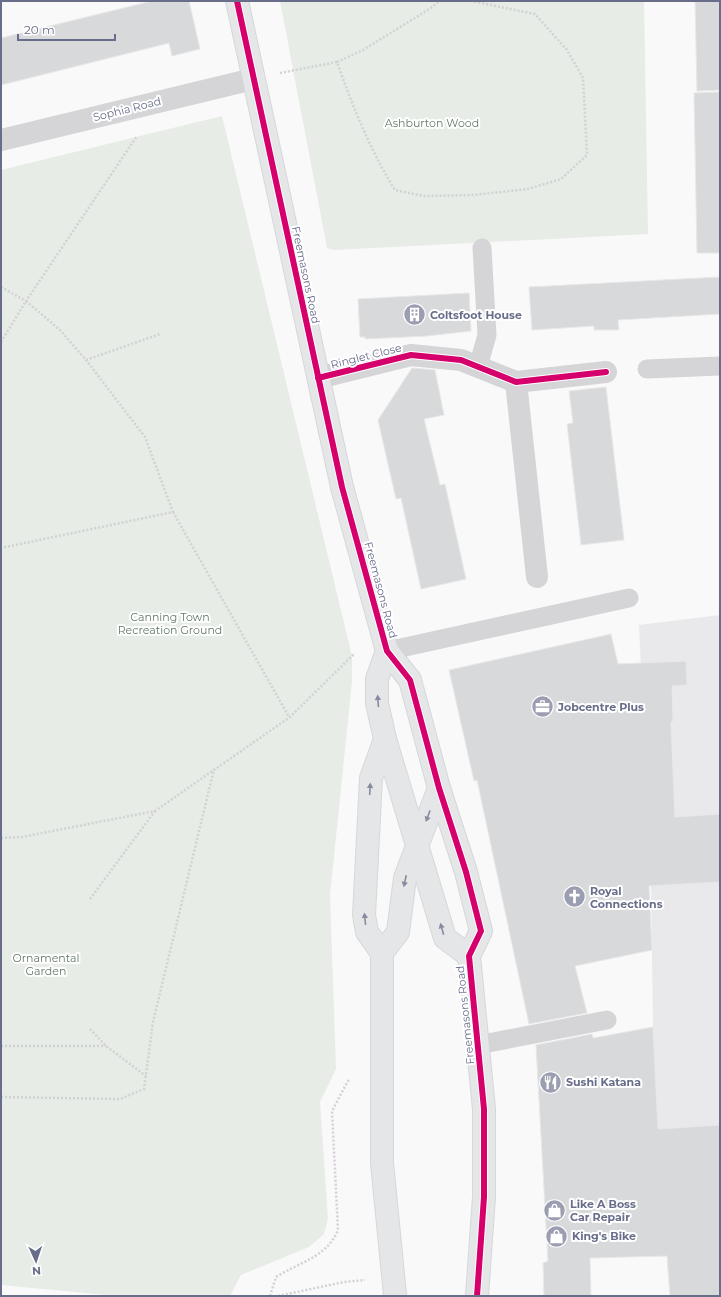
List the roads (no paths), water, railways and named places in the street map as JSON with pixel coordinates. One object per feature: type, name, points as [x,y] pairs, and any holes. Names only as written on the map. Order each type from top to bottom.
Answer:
[{"type":"street","name":"Freemasons Road","points":[[236,1],[342,487],[387,651],[410,680],[439,788],[466,872],[481,931],[469,956],[484,1109],[484,1197],[477,1296]]},
{"type":"street","name":"Sophia Road","points":[[1,140],[253,79]]},
{"type":"street","name":"Ringlet Close","points":[[318,378],[411,355],[461,360],[516,382],[606,372]]},
{"type":"street","points":[[516,382],[537,577]]},
{"type":"street","name":"Freemasons Road","points":[[387,651],[377,680],[377,703],[385,739],[445,938],[469,956]]},
{"type":"street","points":[[385,739],[371,778],[364,904],[367,932],[382,952],[382,1163],[395,1295]]},
{"type":"street","points":[[382,952],[398,932],[405,878],[439,788]]},
{"type":"lane","points":[[478,367],[487,334],[482,248]]},
{"type":"lane","points":[[647,369],[720,366]]},
{"type":"lane","points":[[387,651],[629,598]]},
{"type":"lane","points":[[478,1045],[607,1020]]},
{"type":"place","name":"Coltsfoot House","points":[[414,315]]},
{"type":"place","name":"Jobcentre Plus","points":[[542,707]]},
{"type":"place","name":"Royal Connections","points":[[575,897]]},
{"type":"place","name":"Sushi Katana","points":[[550,1082]]},
{"type":"place","name":"Like A Boss Car Repair","points":[[555,1210]]},
{"type":"place","name":"King's Bike","points":[[556,1236]]},
{"type":"park label","name":"Ashburton Wood","points":[[432,123]]},
{"type":"park label","name":"Canning Town Recreation Ground","points":[[170,623]]},
{"type":"park label","name":"Ornamental Garden","points":[[46,964]]}]
